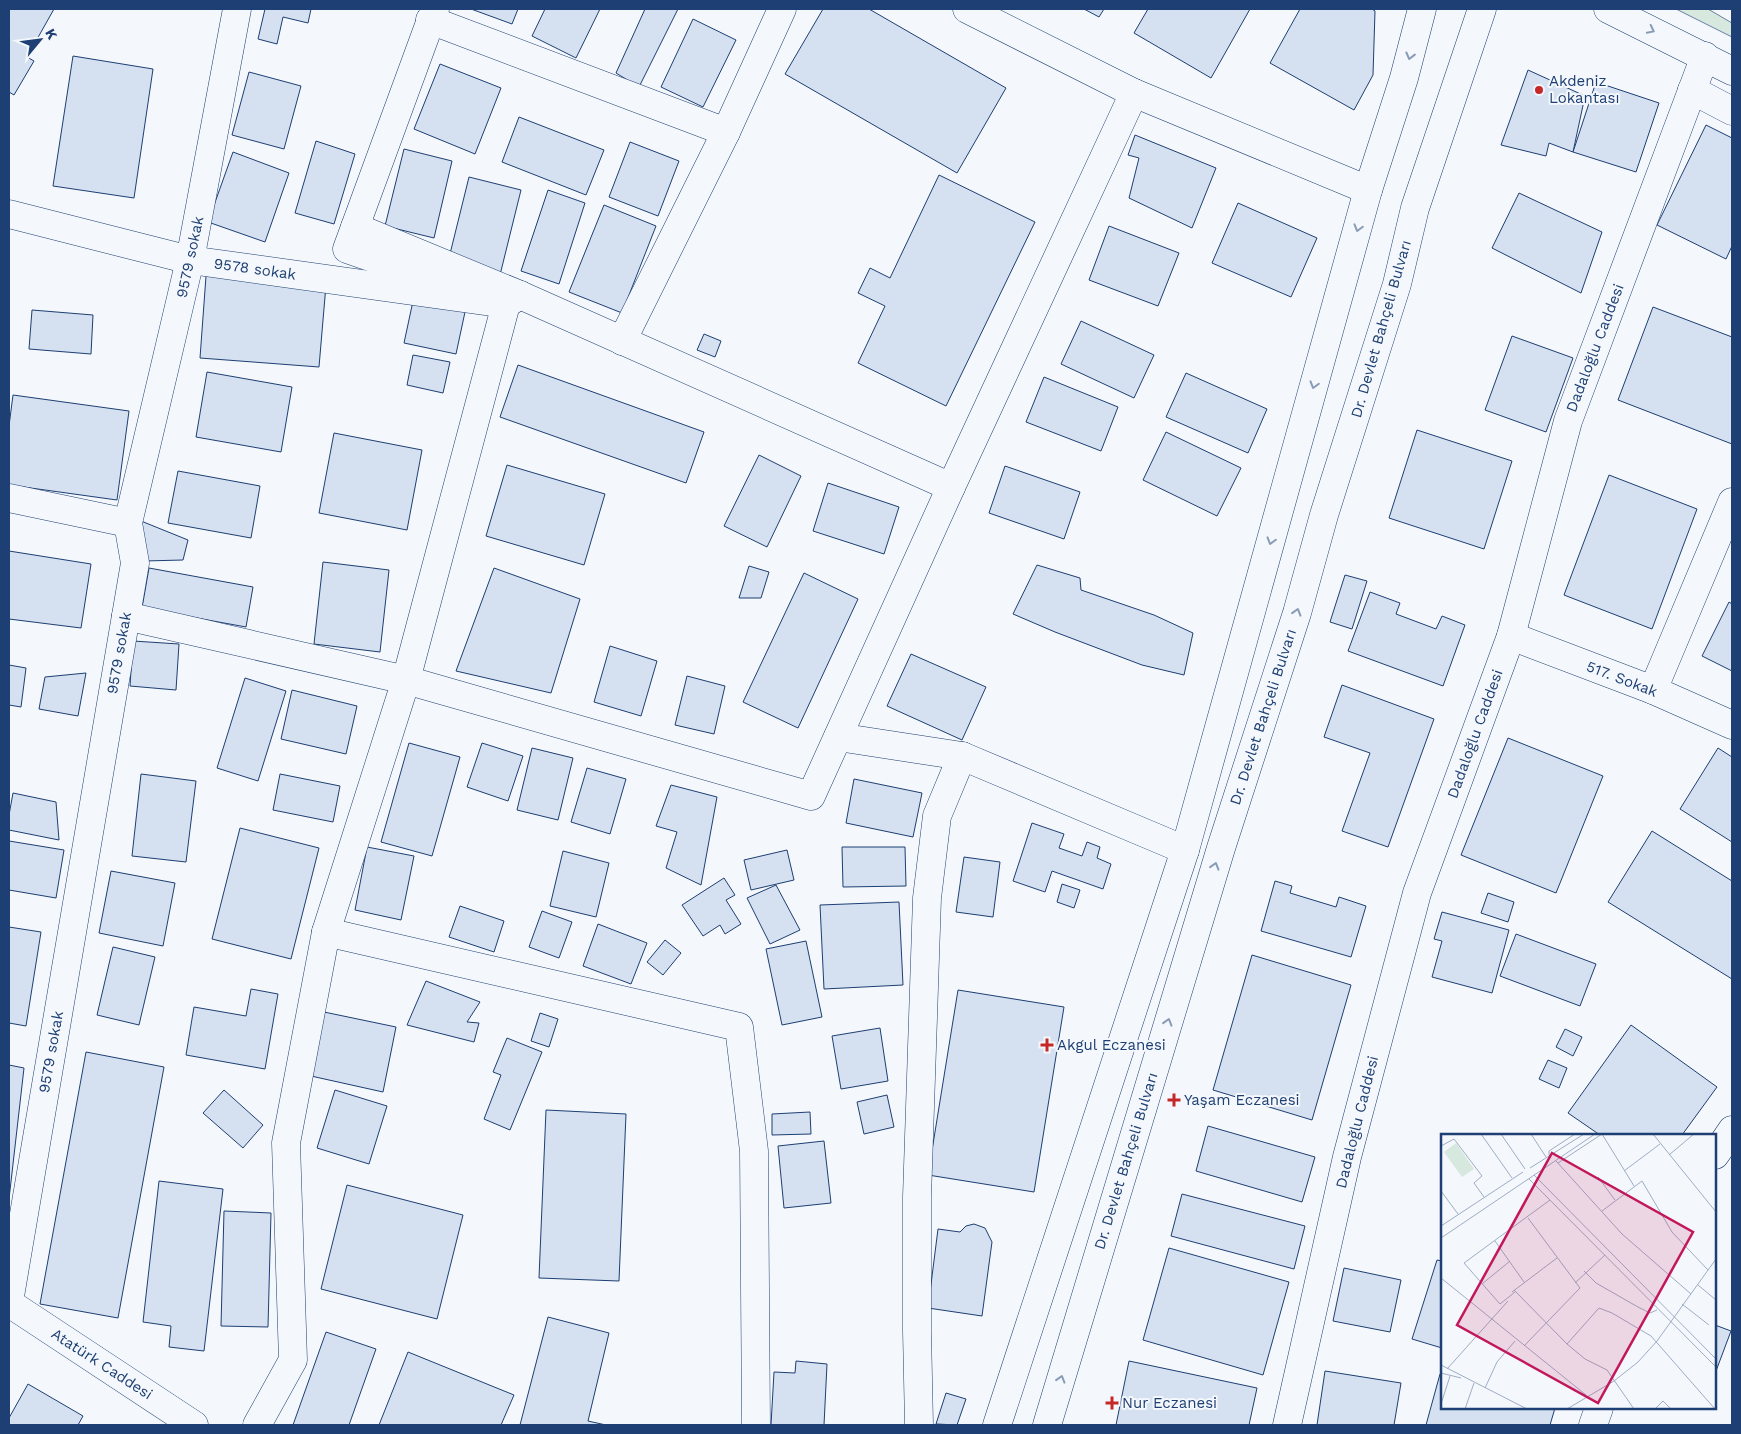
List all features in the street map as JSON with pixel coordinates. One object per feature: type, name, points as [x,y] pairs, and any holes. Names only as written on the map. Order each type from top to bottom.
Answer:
[{"type":"street","name":"9579 sokak","points":[[9,1302],[135,563],[128,523],[190,260],[237,9]]},
{"type":"street","points":[[622,341],[726,132],[782,9]]},
{"type":"street","points":[[967,9],[1134,93],[1368,190]]},
{"type":"street","points":[[997,1425],[1185,850],[1368,190],[1404,78],[1422,9]]},
{"type":"street","name":"Dr. Devlet Bahçeli Bulvarı","points":[[1047,1425],[1221,848],[1297,613],[1324,515],[1396,284],[1415,208],[1482,9]]},
{"type":"street","points":[[1608,9],[1732,71]]},
{"type":"street","points":[[726,132],[433,15],[347,249],[513,300],[622,341],[951,487]]},
{"type":"street","name":"Dadaloğlu Caddesi","points":[[1287,1425],[1347,1157],[1418,893],[1511,636],[1568,421],[1705,56]]},
{"type":"street","points":[[1692,90],[1732,111]]},
{"type":"street","points":[[126,616],[406,680],[811,796],[951,487],[1134,93]]},
{"type":"street","name":"9578 sokak","points":[[9,214],[190,260],[513,300]]},
{"type":"street","points":[[257,1425],[294,1360],[286,1143],[326,932],[406,680],[513,300]]},
{"type":"street","points":[[9,498],[128,523]]},
{"type":"street","points":[[1653,690],[1732,502]]},
{"type":"street","name":"517. Sokak","points":[[1511,636],[1653,690],[1732,725]]},
{"type":"street","points":[[838,737],[962,756],[1185,850]]},
{"type":"street","points":[[919,1425],[917,1197],[927,898],[937,816],[962,756]]},
{"type":"street","points":[[326,932],[739,1028],[754,1151],[756,1425]]},
{"type":"street","points":[[1716,1154],[1732,1130]]},
{"type":"street","name":"Atatürk Caddesi","points":[[9,1302],[194,1425]]},
{"type":"street","points":[[1593,1425],[1599,1409]]},
{"type":"shaded area","points":[[1676,9],[1708,9],[1732,23],[1732,37]]},
{"type":"building","points":[[9,9],[54,9],[27,57],[34,61],[14,95],[9,92]]},
{"type":"building","points":[[265,9],[311,9],[308,23],[283,17],[277,44],[258,39]]},
{"type":"building","points":[[471,9],[518,9],[512,24]]},
{"type":"building","points":[[545,9],[600,9],[576,58],[532,36]]},
{"type":"building","points":[[645,9],[678,9],[639,87],[616,73]]},
{"type":"building","points":[[823,9],[869,9],[1006,88],[957,173],[785,74]]},
{"type":"building","points":[[1084,9],[1104,9],[1099,17]]},
{"type":"building","points":[[1148,9],[1250,9],[1211,78],[1134,33]]},
{"type":"building","points":[[1300,9],[1372,9],[1375,11],[1373,75],[1354,110],[1270,63]]},
{"type":"building","points":[[693,19],[736,40],[703,107],[661,87]]},
{"type":"building","points":[[73,56],[153,69],[134,198],[53,186]]},
{"type":"building","points":[[440,64],[501,88],[475,154],[414,129]]},
{"type":"building","points":[[1528,70],[1585,96],[1573,152],[1549,143],[1546,156],[1501,145]]},
{"type":"building","points":[[249,72],[301,86],[284,149],[232,135]]},
{"type":"building","points":[[1596,82],[1659,103],[1636,172],[1573,152]]},
{"type":"building","points":[[519,117],[604,150],[586,195],[502,162]]},
{"type":"building","points":[[1706,125],[1732,138],[1732,246],[1726,259],[1657,225]]},
{"type":"building","points":[[1135,135],[1216,168],[1192,228],[1129,198],[1139,158],[1128,155]]},
{"type":"building","points":[[316,141],[355,154],[334,224],[295,213]]},
{"type":"building","points":[[630,142],[679,161],[658,216],[609,197]]},
{"type":"building","points":[[404,149],[452,161],[434,238],[385,226]]},
{"type":"building","points":[[233,152],[289,173],[265,242],[208,222]]},
{"type":"building","points":[[939,175],[1035,222],[946,406],[858,363],[885,306],[858,293],[870,268],[890,278]]},
{"type":"building","points":[[469,177],[521,190],[500,275],[448,262]]},
{"type":"building","points":[[548,190],[585,203],[559,284],[521,271]]},
{"type":"building","points":[[1519,193],[1602,232],[1581,293],[1492,248]]},
{"type":"building","points":[[1238,203],[1317,238],[1291,297],[1212,263]]},
{"type":"building","points":[[604,205],[656,226],[622,313],[569,292]]},
{"type":"building","points":[[1109,226],[1179,253],[1158,306],[1089,280]]},
{"type":"building","points":[[206,276],[326,285],[319,367],[200,358]]},
{"type":"building","points":[[413,301],[465,312],[456,354],[404,343]]},
{"type":"building","points":[[1653,307],[1732,337],[1732,444],[1618,400]]},
{"type":"building","points":[[32,310],[93,315],[91,354],[29,349]]},
{"type":"building","points":[[1081,321],[1154,355],[1134,398],[1061,364]]},
{"type":"building","points":[[704,334],[721,341],[715,357],[697,350]]},
{"type":"building","points":[[1512,336],[1573,358],[1546,432],[1485,410]]},
{"type":"building","points":[[413,355],[450,362],[443,393],[407,385]]},
{"type":"building","points":[[518,365],[704,432],[686,483],[500,417]]},
{"type":"building","points":[[207,372],[292,387],[281,452],[196,437]]},
{"type":"building","points":[[1186,373],[1267,409],[1248,453],[1166,417]]},
{"type":"building","points":[[1044,377],[1118,407],[1101,451],[1026,422]]},
{"type":"building","points":[[13,395],[129,411],[117,500],[9,485],[9,426]]},
{"type":"building","points":[[1417,430],[1512,461],[1484,549],[1389,518]]},
{"type":"building","points":[[1166,432],[1241,468],[1217,516],[1143,480]]},
{"type":"building","points":[[334,433],[422,450],[407,530],[319,513]]},
{"type":"building","points":[[759,455],[801,476],[767,547],[724,526]]},
{"type":"building","points":[[507,465],[605,494],[584,565],[486,536]]},
{"type":"building","points":[[1005,466],[1080,492],[1064,539],[989,513]]},
{"type":"building","points":[[178,471],[260,486],[251,538],[168,523]]},
{"type":"building","points":[[1609,475],[1697,509],[1652,629],[1564,595]]},
{"type":"building","points":[[828,483],[899,507],[884,554],[813,531]]},
{"type":"building","points":[[141,521],[188,540],[183,560],[144,561]]},
{"type":"building","points":[[9,551],[91,564],[81,628],[9,619]]},
{"type":"building","points":[[323,562],[389,570],[380,652],[314,644]]},
{"type":"building","points":[[1037,565],[1080,578],[1081,590],[1154,615],[1193,633],[1184,675],[1142,665],[1013,614]]},
{"type":"building","points":[[749,566],[769,572],[761,598],[739,598]]},
{"type":"building","points":[[149,568],[253,587],[246,627],[142,608]]},
{"type":"building","points":[[494,568],[580,599],[551,693],[456,671]]},
{"type":"building","points":[[804,573],[858,599],[798,728],[743,702]]},
{"type":"building","points":[[1345,575],[1367,581],[1352,629],[1330,622]]},
{"type":"building","points":[[1370,592],[1400,603],[1396,614],[1436,629],[1442,616],[1465,625],[1443,686],[1348,651]]},
{"type":"building","points":[[1729,602],[1732,604],[1732,671],[1702,656]]},
{"type":"building","points":[[133,641],[179,644],[176,690],[130,686]]},
{"type":"building","points":[[610,646],[657,661],[641,716],[594,702]]},
{"type":"building","points":[[911,654],[986,687],[962,740],[887,706]]},
{"type":"building","points":[[9,665],[26,668],[21,707],[9,705]]},
{"type":"building","points":[[86,673],[78,716],[39,709],[45,677]]},
{"type":"building","points":[[687,676],[725,686],[714,734],[675,725]]},
{"type":"building","points":[[245,678],[286,691],[258,781],[217,768]]},
{"type":"building","points":[[1342,685],[1434,719],[1388,847],[1342,831],[1370,753],[1324,737]]},
{"type":"building","points":[[292,690],[357,706],[346,754],[281,739]]},
{"type":"building","points":[[1508,738],[1603,776],[1556,893],[1461,855]]},
{"type":"building","points":[[409,743],[460,757],[432,856],[381,842]]},
{"type":"building","points":[[482,743],[523,756],[508,801],[467,787]]},
{"type":"building","points":[[532,748],[573,758],[558,820],[517,810]]},
{"type":"building","points":[[1718,748],[1732,757],[1732,842],[1680,809]]},
{"type":"building","points":[[587,768],[626,779],[610,834],[571,822]]},
{"type":"building","points":[[141,774],[196,781],[186,862],[132,856]]},
{"type":"building","points":[[280,774],[340,786],[333,822],[273,810]]},
{"type":"building","points":[[854,779],[922,793],[913,837],[846,823]]},
{"type":"building","points":[[671,785],[717,797],[701,885],[666,868],[677,832],[656,826]]},
{"type":"building","points":[[13,793],[56,802],[59,840],[9,830],[9,815]]},
{"type":"building","points":[[1032,823],[1064,834],[1059,848],[1082,856],[1087,842],[1100,847],[1097,858],[1111,864],[1103,889],[1052,871],[1045,892],[1013,881]]},
{"type":"building","points":[[240,828],[319,848],[291,959],[212,939]]},
{"type":"building","points":[[1652,831],[1732,881],[1732,979],[1608,902]]},
{"type":"building","points":[[9,841],[64,850],[56,898],[9,890]]},
{"type":"building","points":[[367,847],[414,856],[401,920],[355,910]]},
{"type":"building","points":[[842,847],[905,847],[906,886],[843,887]]},
{"type":"building","points":[[787,850],[794,880],[751,890],[744,860]]},
{"type":"building","points":[[563,851],[609,863],[596,917],[550,906]]},
{"type":"building","points":[[964,857],[1000,862],[993,917],[956,912]]},
{"type":"building","points":[[111,871],[175,883],[163,946],[99,933]]},
{"type":"building","points":[[724,878],[735,895],[726,900],[741,924],[725,934],[720,925],[703,936],[682,905]]},
{"type":"building","points":[[1275,881],[1292,886],[1290,893],[1336,907],[1339,897],[1366,906],[1351,957],[1261,931]]},
{"type":"building","points":[[1062,884],[1080,890],[1074,908],[1057,902]]},
{"type":"building","points":[[776,885],[800,930],[770,944],[747,898]]},
{"type":"building","points":[[1488,893],[1514,902],[1508,922],[1481,913]]},
{"type":"building","points":[[899,902],[903,985],[824,989],[820,905]]},
{"type":"building","points":[[460,906],[504,921],[494,952],[449,937]]},
{"type":"building","points":[[542,911],[572,922],[559,958],[529,947]]},
{"type":"building","points":[[1442,912],[1509,930],[1492,993],[1432,977],[1442,941],[1434,939]]},
{"type":"building","points":[[598,924],[647,943],[631,984],[583,966]]},
{"type":"building","points":[[9,927],[41,932],[26,1026],[9,1023]]},
{"type":"building","points":[[1516,934],[1596,964],[1580,1006],[1500,976]]},
{"type":"building","points":[[665,940],[681,953],[663,975],[647,962]]},
{"type":"building","points":[[806,941],[822,1017],[782,1025],[766,949]]},
{"type":"building","points":[[113,947],[155,957],[139,1025],[97,1015]]},
{"type":"building","points":[[1252,955],[1351,985],[1312,1120],[1213,1090]]},
{"type":"building","points":[[426,981],[480,1002],[467,1022],[479,1023],[474,1042],[407,1025]]},
{"type":"building","points":[[251,989],[278,994],[265,1069],[186,1055],[194,1007],[246,1016]]},
{"type":"building","points":[[958,990],[1064,1007],[1034,1192],[928,1175]]},
{"type":"building","points":[[324,1012],[396,1027],[383,1092],[311,1076]]},
{"type":"building","points":[[540,1013],[558,1019],[549,1047],[531,1041]]},
{"type":"building","points":[[1631,1025],[1717,1087],[1683,1134],[1599,1134],[1568,1113]]},
{"type":"building","points":[[880,1028],[888,1081],[841,1089],[832,1036]]},
{"type":"building","points":[[1565,1029],[1582,1037],[1573,1056],[1556,1047]]},
{"type":"building","points":[[507,1038],[542,1052],[510,1130],[484,1119],[501,1075],[493,1072]]},
{"type":"building","points":[[86,1052],[164,1067],[118,1318],[40,1304]]},
{"type":"building","points":[[1548,1060],[1567,1068],[1559,1088],[1539,1079]]},
{"type":"building","points":[[9,1065],[24,1068],[9,1199]]},
{"type":"building","points":[[224,1090],[263,1125],[243,1148],[203,1113]]},
{"type":"building","points":[[335,1090],[387,1106],[369,1164],[317,1148]]},
{"type":"building","points":[[887,1095],[894,1127],[864,1134],[857,1102]]},
{"type":"building","points":[[546,1110],[626,1114],[619,1281],[539,1278]]},
{"type":"building","points":[[810,1112],[811,1134],[772,1135],[772,1114]]},
{"type":"building","points":[[1208,1126],[1315,1157],[1302,1202],[1196,1171]]},
{"type":"building","points":[[824,1141],[831,1203],[784,1208],[778,1146]]},
{"type":"building","points":[[159,1181],[223,1189],[204,1351],[169,1347],[171,1326],[143,1322]]},
{"type":"building","points":[[347,1185],[463,1215],[437,1319],[321,1289]]},
{"type":"building","points":[[1182,1194],[1305,1226],[1294,1269],[1171,1236]]},
{"type":"building","points":[[224,1211],[271,1213],[268,1327],[221,1326]]},
{"type":"building","points":[[974,1224],[985,1228],[992,1242],[982,1316],[928,1308],[938,1229],[960,1232],[966,1226]]},
{"type":"building","points":[[1169,1248],[1289,1282],[1263,1375],[1143,1340]]},
{"type":"building","points":[[1437,1260],[1441,1261],[1441,1348],[1412,1339]]},
{"type":"building","points":[[1344,1268],[1401,1280],[1390,1332],[1333,1321]]},
{"type":"building","points":[[548,1317],[609,1333],[588,1421],[606,1425],[520,1425]]},
{"type":"building","points":[[1716,1325],[1731,1331],[1716,1371]]},
{"type":"building","points":[[326,1332],[376,1349],[349,1425],[293,1425]]},
{"type":"building","points":[[408,1352],[514,1395],[501,1425],[379,1425]]},
{"type":"building","points":[[796,1361],[827,1364],[824,1425],[771,1425],[774,1372],[795,1373]]},
{"type":"building","points":[[1129,1361],[1257,1388],[1249,1425],[1116,1425]]},
{"type":"building","points":[[1325,1371],[1401,1383],[1394,1425],[1317,1425]]},
{"type":"building","points":[[1440,1374],[1441,1409],[1555,1409],[1550,1425],[1426,1425]]},
{"type":"building","points":[[28,1384],[83,1416],[78,1425],[9,1425],[9,1418]]},
{"type":"building","points":[[946,1393],[966,1399],[957,1425],[936,1424]]},
{"type":"place","name":"Akdeniz Lokantası","points":[[1539,90]]},
{"type":"place","name":"Akgul Eczanesi","points":[[1047,1045]]},
{"type":"place","name":"Yaşam Eczanesi","points":[[1174,1100]]},
{"type":"place","name":"Nur Eczanesi","points":[[1112,1403]]}]
